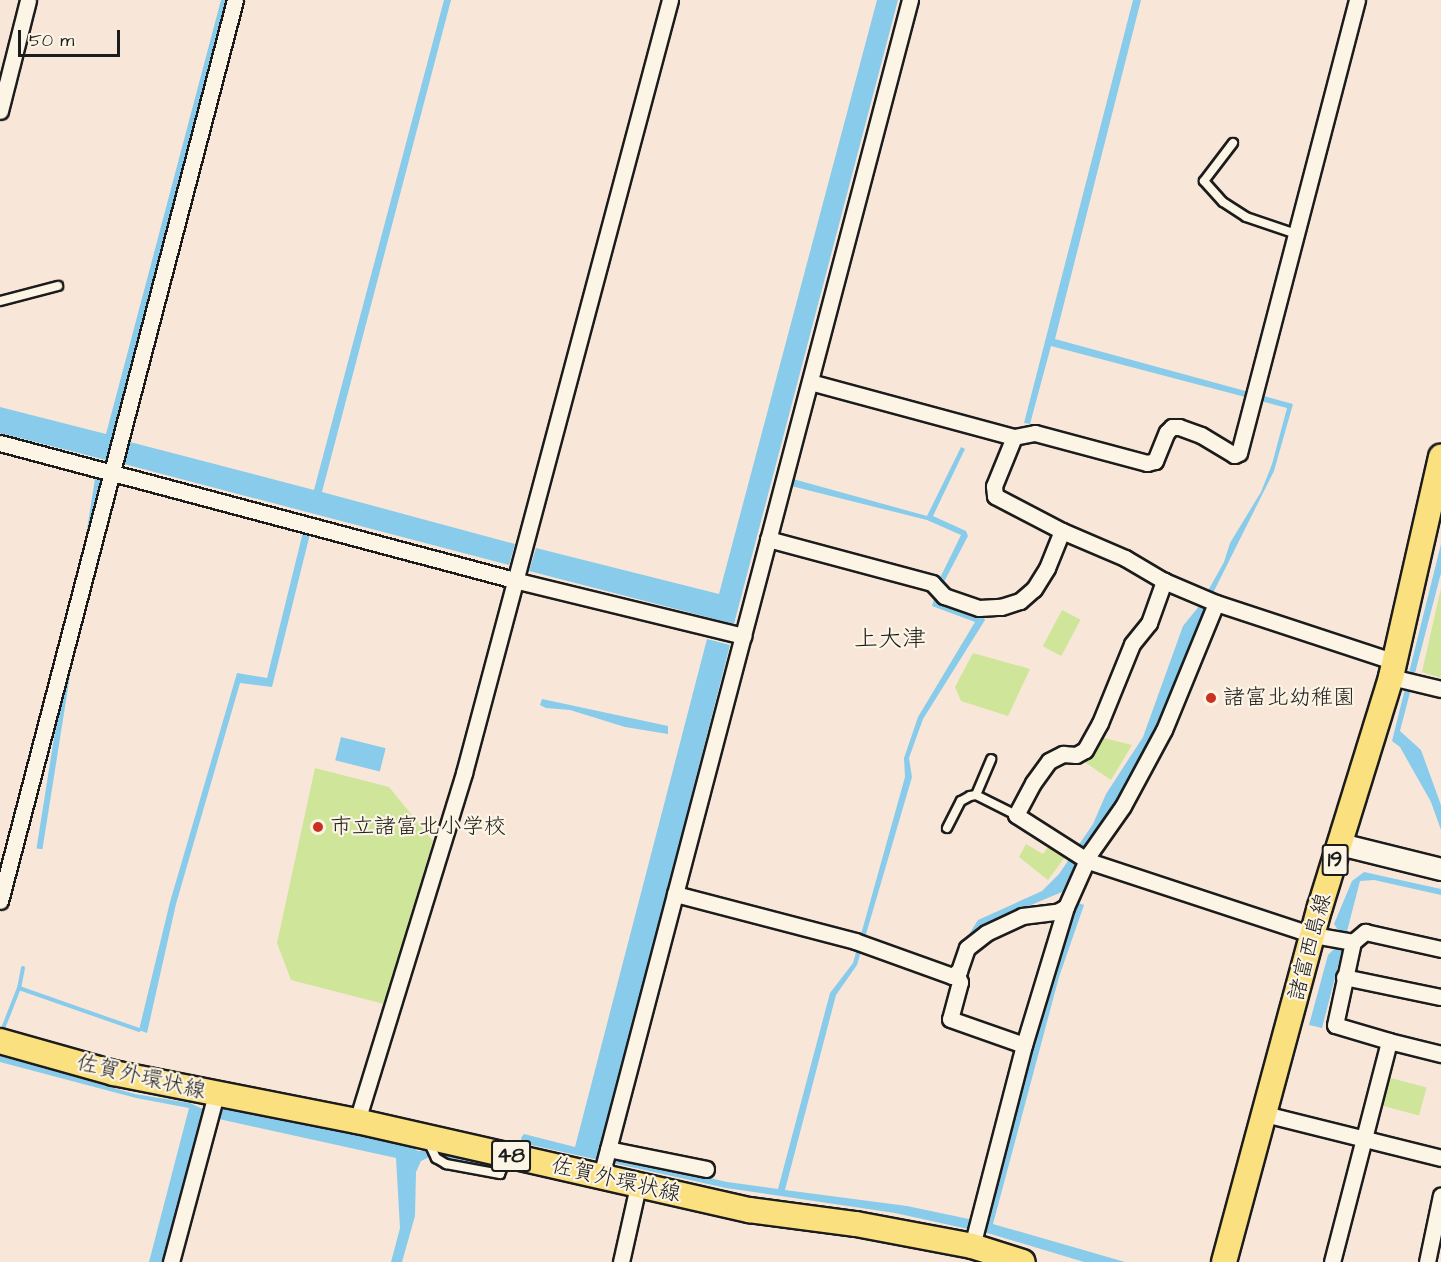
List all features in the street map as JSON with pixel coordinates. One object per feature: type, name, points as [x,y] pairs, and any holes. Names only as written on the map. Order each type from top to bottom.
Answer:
[{"type":"main road","name":"諸富西島線","points":[[1224,1262],[1265,1114],[1323,937],[1340,844],[1403,675],[1441,457]]},
{"type":"main road","name":"佐賀外環状線","points":[[0,1041],[114,1073],[212,1106],[357,1121],[431,1148],[606,1160],[638,1186],[749,1210],[856,1224],[976,1232],[1023,1262]]},
{"type":"street","points":[[0,111],[28,0]]},
{"type":"street","points":[[0,901],[236,0]]},
{"type":"street","points":[[357,1121],[386,1016],[464,773],[518,581],[670,0]]},
{"type":"street","points":[[706,1169],[606,1160],[910,0]]},
{"type":"street","points":[[810,382],[1014,437],[1035,433],[1147,463],[1155,461],[1167,432],[1172,427],[1179,427],[1201,435],[1234,455],[1239,453],[1358,0]]},
{"type":"street","points":[[1014,437],[994,486],[995,496],[1062,531],[1125,558],[1164,581],[1441,689]]},
{"type":"street","points":[[0,444],[518,581],[743,636]]},
{"type":"street","points":[[768,539],[932,583],[939,592],[979,608],[1001,607],[1020,602],[1034,589],[1047,568],[1062,531]]},
{"type":"street","points":[[1164,581],[1149,623],[1132,644],[1100,723],[1085,750],[1076,755],[1063,754],[1050,761],[1033,783],[1016,815],[1080,858],[1323,937],[1353,942]]},
{"type":"street","points":[[976,1232],[1024,1045],[1080,858],[1090,853],[1123,806],[1164,730],[1209,600]]},
{"type":"street","points":[[1340,844],[1441,869]]},
{"type":"street","points":[[675,894],[861,943],[952,976],[956,973],[967,948],[986,933],[1022,916],[1057,912],[1066,907]]},
{"type":"street","points":[[1441,949],[1365,932],[1353,942],[1335,1025],[1441,1054]]},
{"type":"street","points":[[956,973],[960,982],[950,1019],[1024,1045]]},
{"type":"street","points":[[1344,978],[1441,997]]},
{"type":"street","points":[[1332,1262],[1389,1041]]},
{"type":"street","points":[[171,1262],[212,1106]]},
{"type":"street","points":[[1265,1114],[1441,1158]]},
{"type":"street","points":[[621,1262],[638,1186]]},
{"type":"street","points":[[1427,1262],[1441,1195]]},
{"type":"lane","points":[[1233,142],[1204,181],[1223,202],[1246,217],[1296,234]]},
{"type":"lane","points":[[0,300],[58,286]]},
{"type":"lane","points":[[947,828],[961,801],[976,795],[991,759]]},
{"type":"lane","points":[[976,795],[1016,815]]},
{"type":"green space","points":[[1441,588],[1441,678],[1422,672]]},
{"type":"green space","points":[[1062,610],[1081,620],[1061,656],[1043,646]]},
{"type":"green space","points":[[973,653],[1030,669],[1008,716],[961,701],[955,687]]},
{"type":"green space","points":[[1100,737],[1132,745],[1111,780],[1083,761]]},
{"type":"green space","points":[[315,768],[389,787],[433,841],[384,1004],[291,980],[277,943]]},
{"type":"green space","points":[[1026,844],[1043,854],[1049,846],[1065,857],[1048,880],[1019,857]]},
{"type":"green space","points":[[1387,1077],[1427,1088],[1419,1116],[1379,1105]]},
{"type":"water","points":[[221,0],[227,0],[106,460],[0,433],[0,407],[106,434]]},
{"type":"water","points":[[444,0],[451,0],[322,492],[515,544],[509,565],[124,464],[130,442],[314,490]]},
{"type":"water","points":[[877,0],[898,0],[734,624],[529,571],[536,548],[719,594]]},
{"type":"water","points":[[1133,0],[1141,0],[1055,339],[1293,404],[1274,471],[1206,607],[1203,621],[1166,711],[1119,802],[1081,853],[1062,892],[981,926],[971,937],[968,936],[978,920],[1042,891],[1059,874],[1093,824],[1106,794],[1143,737],[1183,626],[1200,605],[1224,562],[1230,543],[1261,492],[1272,464],[1287,408],[1051,346],[1030,424],[1024,423]]},
{"type":"water","points":[[961,447],[965,449],[933,516],[966,531],[968,536],[944,582],[939,604],[983,616],[985,620],[923,719],[909,758],[912,777],[857,965],[836,995],[785,1190],[907,1206],[988,1223],[1052,977],[1078,903],[1084,905],[1059,977],[993,1224],[1125,1262],[1084,1262],[991,1234],[895,1213],[726,1188],[522,1143],[521,1138],[524,1134],[575,1147],[707,639],[730,645],[600,1152],[727,1182],[778,1189],[830,993],[853,963],[905,777],[904,758],[918,717],[975,622],[932,606],[940,578],[961,535],[927,520],[791,486],[793,479],[927,516]]},
{"type":"water","points":[[95,479],[101,480],[42,849],[36,848]]},
{"type":"water","points":[[303,532],[310,534],[272,687],[240,683],[176,904],[147,1033],[139,1030],[170,902],[237,673],[267,678]]},
{"type":"water","points":[[1441,544],[1441,573],[1400,731],[1421,750],[1441,805],[1441,830],[1431,802],[1400,747],[1392,741]]},
{"type":"water","points":[[542,699],[668,726],[668,734],[625,727],[570,710],[546,708],[540,705]]},
{"type":"water","points":[[341,737],[386,748],[380,771],[335,760]]},
{"type":"water","points":[[1364,872],[1441,889],[1441,895],[1374,880],[1360,881],[1322,1028],[1309,1025],[1328,955],[1336,947],[1340,933],[1334,924],[1352,881]]},
{"type":"water","points":[[0,1056],[135,1094],[190,1103],[203,1109],[221,1111],[222,1107],[414,1144],[417,1151],[443,1151],[487,1160],[490,1168],[441,1156],[429,1157],[421,1161],[416,1172],[415,1216],[402,1262],[391,1262],[400,1228],[396,1158],[219,1119],[219,1115],[202,1112],[163,1262],[149,1262],[189,1108],[136,1098],[0,1062]]},
{"type":"waterway","points":[[23,968],[19,988],[139,1030]]},
{"type":"waterway","points":[[4,1026],[19,988]]},
{"type":"place","name":"諸富北幼稚園","points":[[1211,698]]},
{"type":"place","name":"市立諸富北小学校","points":[[318,827]]},
{"type":"district","name":"上大津","points":[[890,640]]}]
